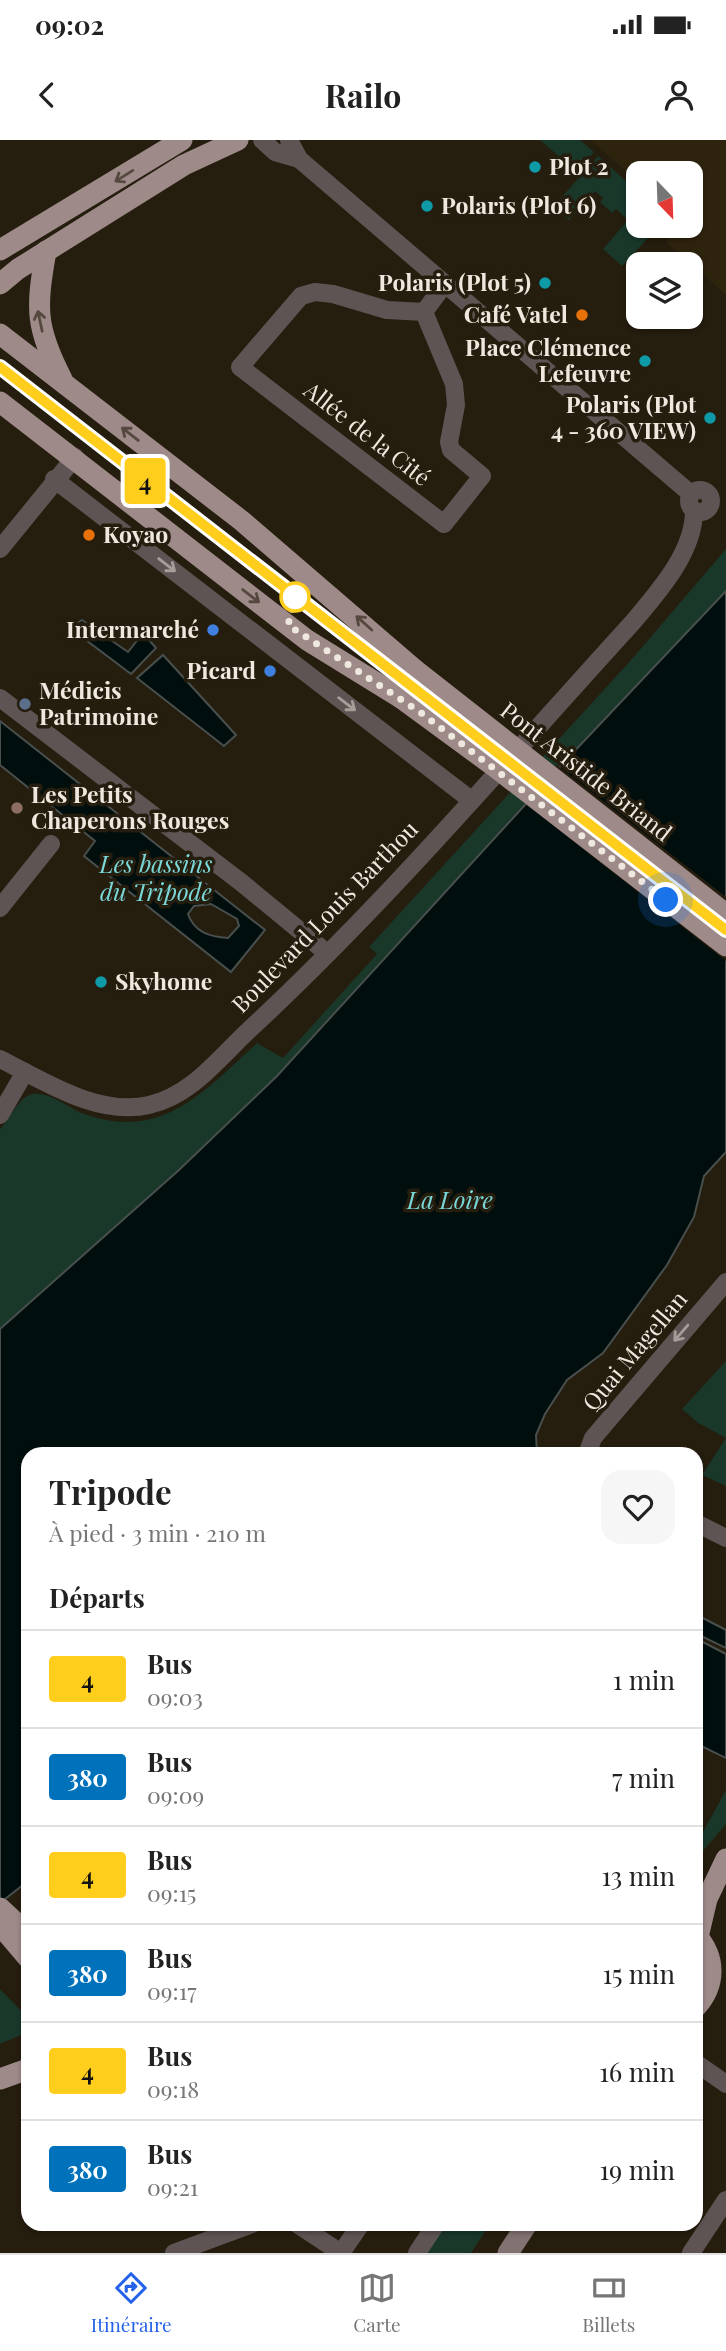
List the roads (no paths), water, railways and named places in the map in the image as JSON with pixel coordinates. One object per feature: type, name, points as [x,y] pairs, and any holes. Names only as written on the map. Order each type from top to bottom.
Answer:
[{"type":"main road","points":[[0,250],[182,140]]},
{"type":"main road","points":[[0,284],[46,250],[184,165],[238,140]]},
{"type":"main road","points":[[46,250],[37,311],[45,342],[65,384]]},
{"type":"main road","name":"Pont Aristide Briand","points":[[0,334],[242,521],[414,669],[726,914]]},
{"type":"main road","points":[[0,402],[75,457],[307,640],[401,698],[495,767],[726,946]]},
{"type":"main road","points":[[703,1883],[722,1865]]},
{"type":"main road","points":[[703,1919],[722,1865]]},
{"type":"main road","points":[[12,1921],[21,1942]]},
{"type":"main road","points":[[703,1943],[719,1963],[703,1996]]},
{"type":"main road","points":[[0,2079],[21,2072]]},
{"type":"street","points":[[262,140],[275,152],[299,159]]},
{"type":"street","points":[[289,140],[299,159],[692,502],[708,509],[718,493]]},
{"type":"street","points":[[424,312],[444,285]]},
{"type":"street","name":"Allée de la Cité","points":[[315,292],[333,294],[387,310],[424,312],[454,384],[456,405],[449,442],[451,450],[482,476],[444,524],[240,367],[301,296],[315,292]]},
{"type":"street","points":[[0,549],[54,479],[75,457]]},
{"type":"street","points":[[54,479],[471,800]]},
{"type":"street","name":"Boulevard Louis Barthou","points":[[25,1072],[98,1103],[140,1107],[164,1101],[194,1083],[327,953],[471,800],[656,596],[690,537],[692,502]]},
{"type":"street","points":[[0,698],[231,875],[327,953]]},
{"type":"street","points":[[0,908],[51,844]]},
{"type":"street","points":[[0,1059],[25,1072],[0,1115]]},
{"type":"street","name":"Quai Magellan","points":[[590,1447],[593,1438],[726,1282]]},
{"type":"street","points":[[703,1526],[726,1538]]},
{"type":"street","points":[[703,2068],[726,2084]]},
{"type":"street","points":[[691,2253],[726,2200]]},
{"type":"street","points":[[180,2252],[234,2231]]},
{"type":"street","points":[[308,2231],[341,2253],[356,2231]]},
{"type":"street","points":[[417,2253],[431,2231]]},
{"type":"street","points":[[508,2253],[522,2231]]},
{"type":"water","name":"La Loire","points":[[726,591],[726,1152],[704,1176],[694,1217],[667,1265],[603,1353],[567,1380],[545,1414],[536,1435],[537,1447],[21,1447],[21,1886],[0,1903],[0,1329],[179,1170],[277,1076],[567,759]]},
{"type":"water","points":[[82,620],[128,652],[143,633],[156,648],[131,674],[70,628]]},
{"type":"water","points":[[163,655],[236,735],[224,746],[137,678]]},
{"type":"water","name":"Les bassins du Tripode","points":[[0,721],[265,930],[231,972],[84,856],[95,841],[0,765]],"holes":[[[211,904],[237,919],[239,926],[228,938],[209,935],[194,925],[188,914],[194,906]]]},
{"type":"water","points":[[703,1618],[726,1630],[726,1648],[703,1637]]},
{"type":"water","points":[[703,1642],[726,1654],[726,1758],[703,1747]]},
{"type":"place","name":"Plot 2","points":[[535,167]]},
{"type":"place","name":"Polaris (Plot 6)","points":[[427,206]]},
{"type":"place","name":"Polaris (Plot 5)","points":[[545,283]]},
{"type":"place","name":"Café Vatel","points":[[582,315]]},
{"type":"place","name":"Place Clémence Lefeuvre","points":[[645,361]]},
{"type":"place","name":"Polaris (Plot 4 - 360 VIEW)","points":[[710,418]]},
{"type":"place","name":"Koyao","points":[[89,535]]},
{"type":"place","name":"Intermarché","points":[[213,630]]},
{"type":"place","name":"Picard","points":[[270,671]]},
{"type":"place","name":"Médicis Patrimoine","points":[[25,704]]},
{"type":"place","name":"Les Petits Chaperons Rouges","points":[[17,808]]},
{"type":"place","name":"Skyhome","points":[[101,982]]}]
